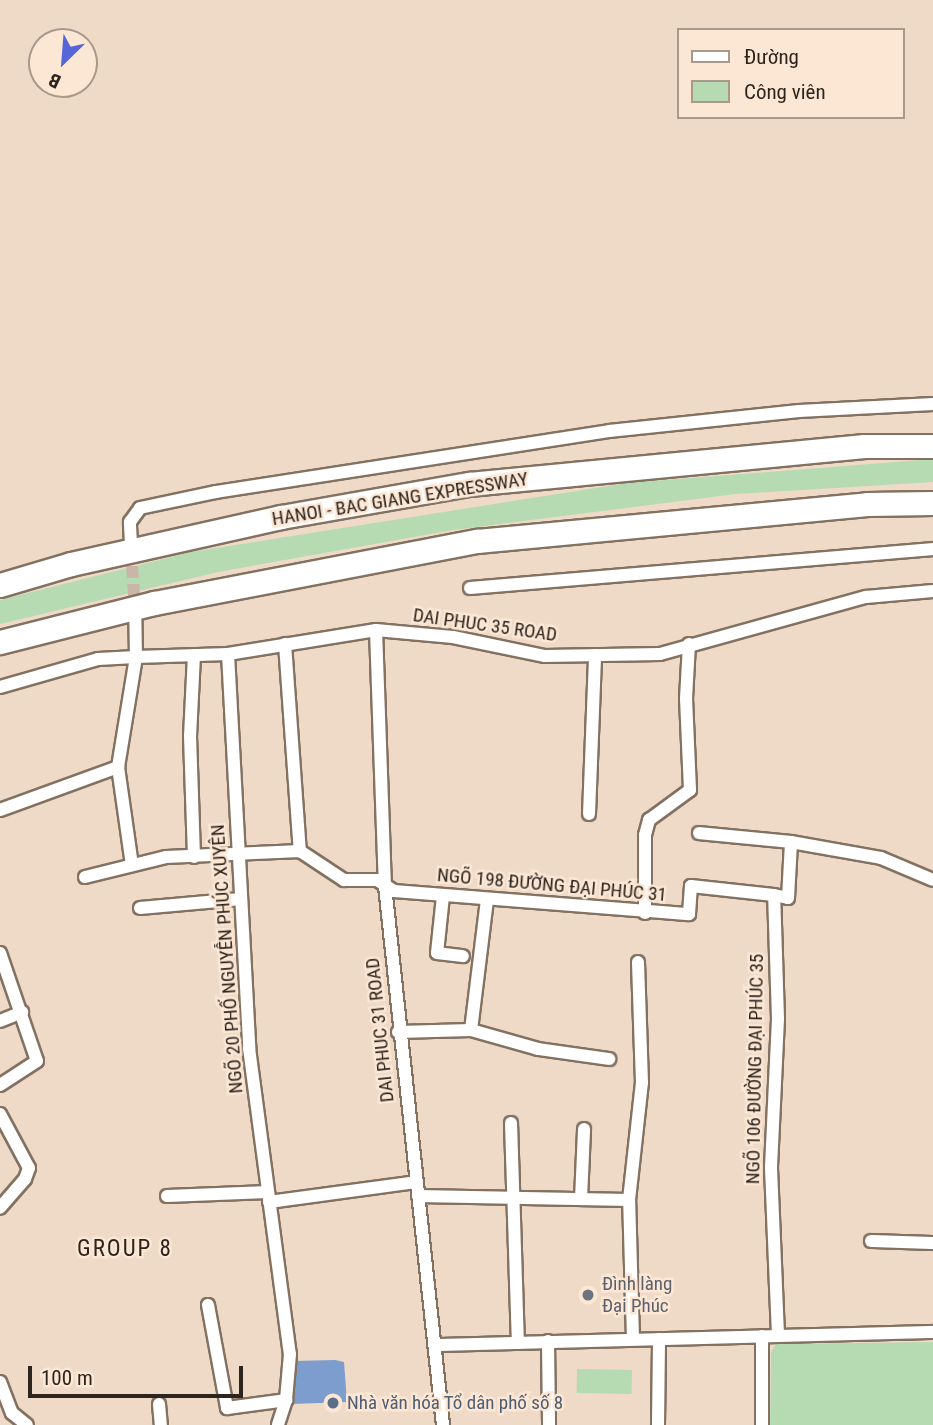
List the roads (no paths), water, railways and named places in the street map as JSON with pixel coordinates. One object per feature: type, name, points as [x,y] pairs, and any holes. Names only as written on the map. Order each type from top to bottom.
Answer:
[{"type":"highway","name":"HANOI - BAC GIANG EXPRESSWAY","points":[[0,585],[71,564],[281,517],[469,484],[864,446],[933,446]]},
{"type":"highway","points":[[0,642],[154,603],[477,541],[867,504],[933,503]]},
{"type":"street","points":[[131,544],[133,512],[216,492],[609,431],[799,411],[933,404]]},
{"type":"street","points":[[470,588],[933,549]]},
{"type":"street","name":"DAI PHUC 35 ROAD","points":[[0,687],[98,659],[229,654],[376,630],[453,637],[545,656],[660,654],[866,597],[933,591]]},
{"type":"street","points":[[132,865],[118,767],[136,657],[135,618]]},
{"type":"street","name":"DAI PHUC 31 ROAD","points":[[376,630],[385,886],[398,1032],[436,1345],[443,1425]]},
{"type":"street","points":[[85,877],[166,857],[239,857],[300,851],[285,644]]},
{"type":"street","points":[[645,913],[645,835],[649,820],[690,790],[686,699],[689,645]]},
{"type":"street","name":"NGÕ 20 PHỐ NGUYỄN PHÚC XUYÊN","points":[[229,654],[249,1048],[290,1354],[286,1400],[278,1425]]},
{"type":"street","points":[[194,655],[190,736],[194,857]]},
{"type":"street","points":[[589,814],[595,655]]},
{"type":"street","points":[[0,810],[118,767]]},
{"type":"street","points":[[699,833],[791,842],[881,858],[933,880]]},
{"type":"street","points":[[774,895],[788,898],[791,842]]},
{"type":"street","name":"NGÕ 198 ĐƯỜNG ĐẠI PHÚC 31","points":[[300,851],[344,880],[377,880],[394,891],[443,896],[645,913],[689,914],[691,886],[774,895]]},
{"type":"street","name":"NGÕ 106 ĐƯỜNG ĐẠI PHÚC 35","points":[[774,895],[778,1019],[771,1167],[778,1335]]},
{"type":"street","points":[[443,896],[437,953],[463,956]]},
{"type":"street","points":[[471,1030],[487,899]]},
{"type":"street","points":[[140,908],[241,900]]},
{"type":"street","points":[[0,953],[37,1061],[0,1085]]},
{"type":"street","points":[[634,1339],[629,1200],[642,1083],[638,962]]},
{"type":"street","points":[[0,1021],[22,1012]]},
{"type":"street","points":[[398,1032],[471,1030],[538,1049],[609,1059]]},
{"type":"street","points":[[0,1114],[29,1168],[25,1179],[0,1208]]},
{"type":"street","points":[[511,1123],[518,1343]]},
{"type":"street","points":[[581,1199],[584,1129]]},
{"type":"street","points":[[167,1196],[268,1197],[417,1189],[513,1198],[629,1200]]},
{"type":"street","points":[[871,1241],[933,1243]]},
{"type":"street","points":[[208,1305],[227,1408],[286,1400]]},
{"type":"street","points":[[436,1345],[933,1332]]},
{"type":"street","points":[[762,1336],[762,1425]]},
{"type":"street","points":[[658,1425],[659,1339]]},
{"type":"street","points":[[548,1341],[549,1425]]},
{"type":"street","points":[[0,1382],[12,1413],[27,1425]]},
{"type":"street","points":[[159,1404],[161,1425]]},
{"type":"water","points":[[293,1361],[344,1362],[347,1402],[292,1404]]},
{"type":"tunnel","points":[[131,548],[135,611]]},
{"type":"place","name":"Đình làng Đại Phúc","points":[[588,1295]]},
{"type":"place","name":"Nhà văn hóa Tổ dân phố số 8","points":[[333,1403]]},
{"type":"district","name":"GROUP 8","points":[[125,1249]]}]
